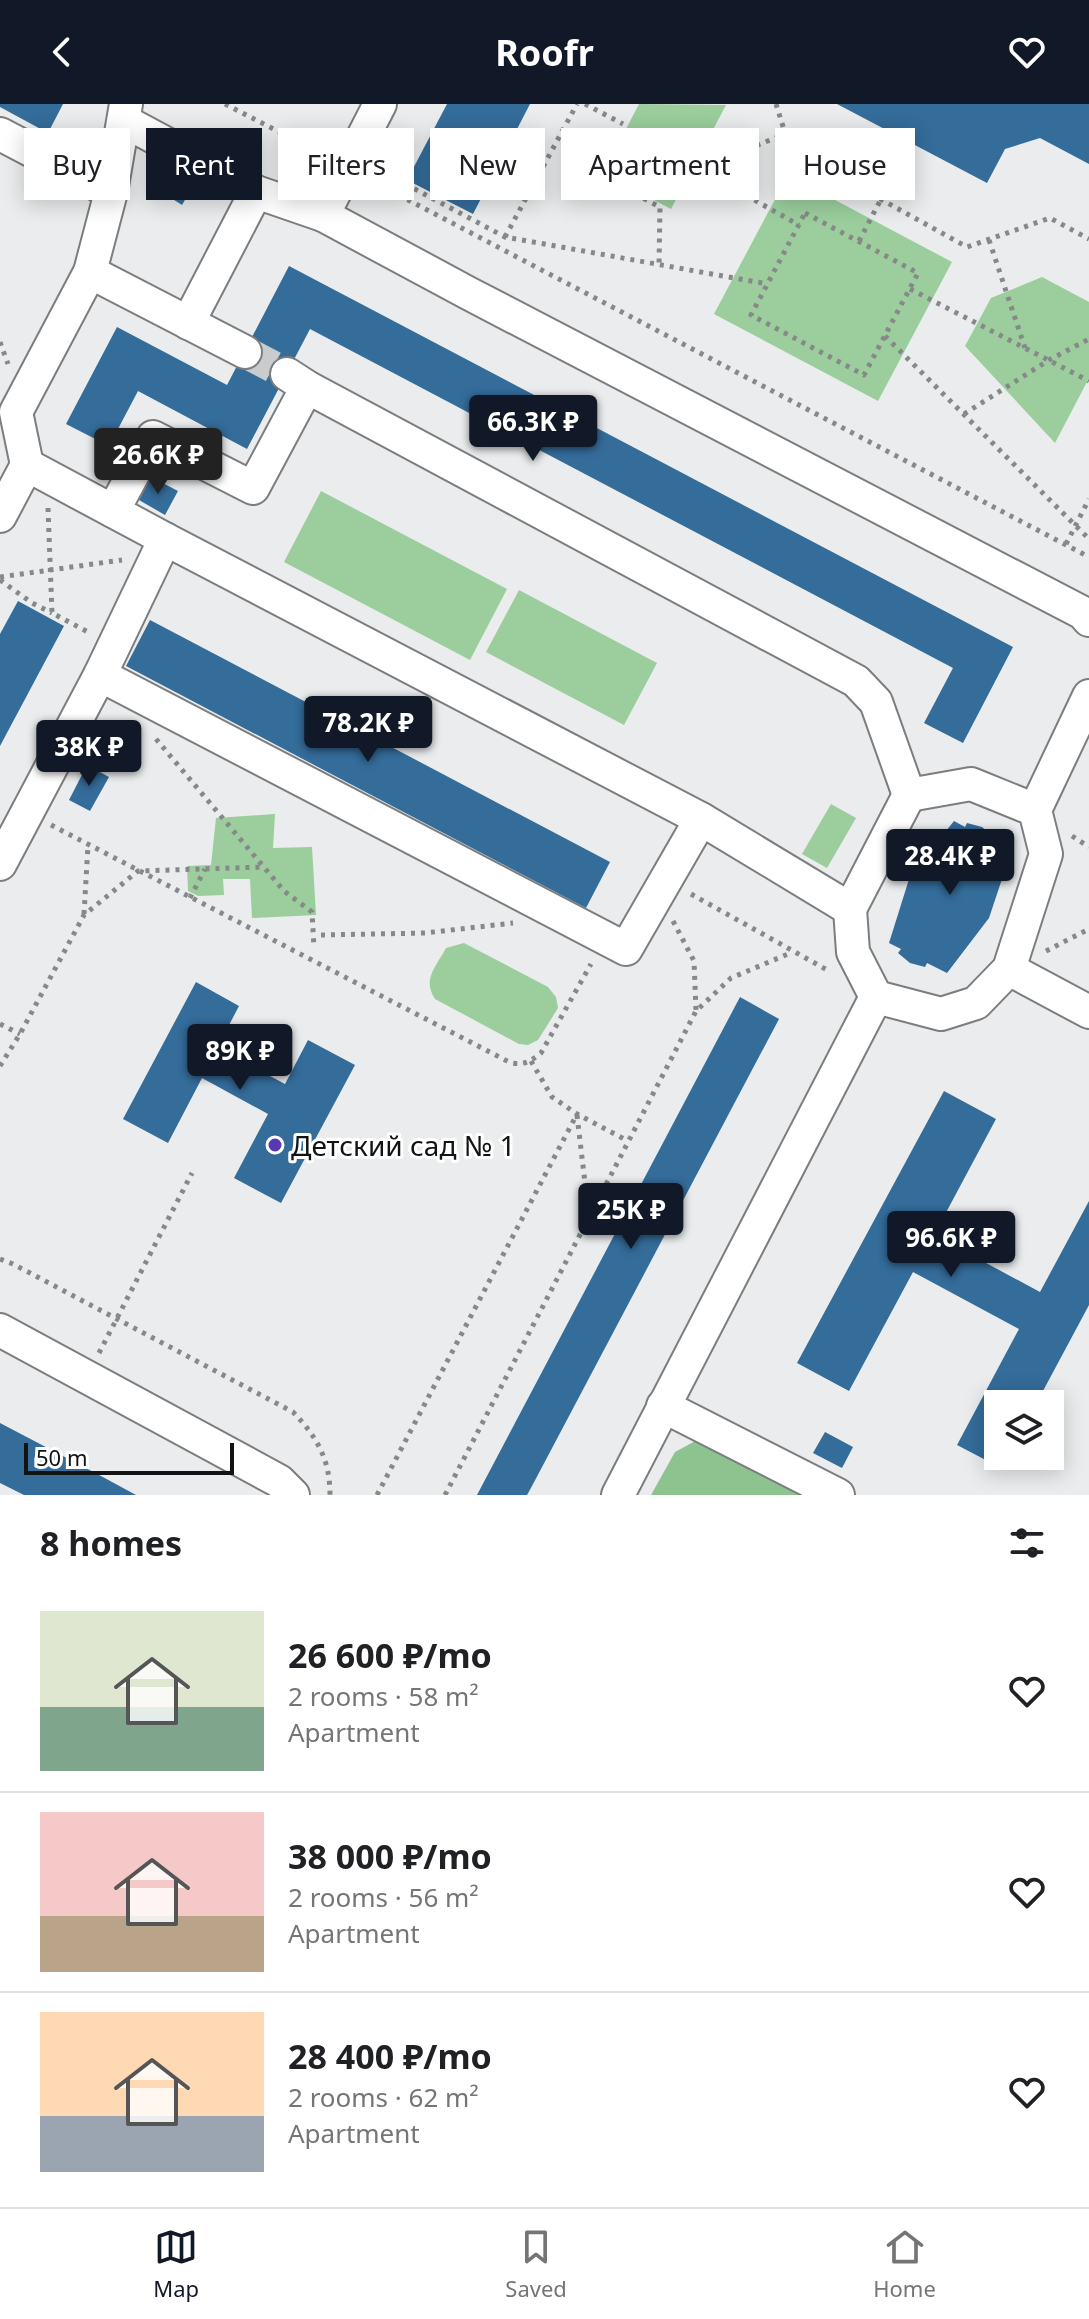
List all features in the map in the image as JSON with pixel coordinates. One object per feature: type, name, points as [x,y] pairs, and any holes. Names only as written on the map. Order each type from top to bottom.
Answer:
[{"type":"lane","points":[[368,128],[380,104]]},
{"type":"lane","points":[[125,112],[151,128]]},
{"type":"lane","points":[[0,134],[24,147]]},
{"type":"lane","points":[[262,194],[323,215],[1083,613],[1089,620]]},
{"type":"lane","points":[[109,200],[90,272],[8,408],[37,470],[701,819],[850,909]]},
{"type":"lane","points":[[188,323],[252,200]]},
{"type":"lane","points":[[323,215],[331,200]]},
{"type":"lane","points":[[90,272],[245,352]]},
{"type":"lane","points":[[113,511],[153,437],[253,488],[297,380],[856,681],[876,702],[909,795],[850,909],[853,952],[876,997],[941,1014],[976,1003],[1009,969],[1046,854],[1035,810],[1089,696]]},
{"type":"lane","points":[[0,516],[37,470]]},
{"type":"lane","points":[[0,864],[107,660],[165,539]]},
{"type":"lane","points":[[107,660],[626,949],[701,819]]},
{"type":"lane","points":[[909,795],[971,784],[1035,810]]},
{"type":"lane","points":[[1009,969],[1089,1012]]},
{"type":"lane","points":[[618,1495],[876,997]]},
{"type":"lane","points":[[0,1330],[279,1481],[293,1495]]},
{"type":"lane","points":[[663,1406],[838,1495]]},
{"type":"path","points":[[225,104],[278,129]]},
{"type":"path","points":[[505,237],[577,104]]},
{"type":"path","points":[[585,104],[623,124]]},
{"type":"path","points":[[776,104],[783,128]]},
{"type":"path","points":[[414,193],[505,237],[768,284]]},
{"type":"path","points":[[414,196],[1089,557]]},
{"type":"path","points":[[647,200],[660,207],[659,265]]},
{"type":"path","points":[[754,200],[799,225]]},
{"type":"path","points":[[859,241],[881,200],[967,247],[1050,218],[1089,239]]},
{"type":"path","points":[[805,213],[918,273],[864,375],[751,315],[799,225],[805,213]]},
{"type":"path","points":[[989,240],[1025,348]]},
{"type":"path","points":[[910,289],[1089,381]]},
{"type":"path","points":[[885,336],[1089,539]]},
{"type":"path","points":[[964,414],[1049,360],[1089,339]]},
{"type":"path","points":[[37,470],[50,570],[52,613]]},
{"type":"path","points":[[1066,544],[1089,499]]},
{"type":"path","points":[[0,579],[119,561],[165,539]]},
{"type":"path","points":[[0,579],[32,603],[52,613],[107,660]]},
{"type":"path","points":[[156,739],[284,891],[312,912],[314,948]]},
{"type":"path","points":[[27,813],[511,1063],[521,1065],[541,1053],[606,939]]},
{"type":"path","points":[[84,915],[88,845]]},
{"type":"path","points":[[0,1066],[84,915],[138,871],[264,867]]},
{"type":"path","points":[[190,898],[205,869]]},
{"type":"path","points":[[662,886],[876,997]]},
{"type":"path","points":[[662,886],[694,961],[696,1011]]},
{"type":"path","points":[[321,935],[425,933],[516,922]]},
{"type":"path","points":[[445,1495],[696,1011],[731,978],[788,954]]},
{"type":"path","points":[[0,1024],[20,1034]]},
{"type":"path","points":[[531,1061],[552,1097],[628,1141]]},
{"type":"path","points":[[577,1114],[589,1217]]},
{"type":"path","points":[[377,1495],[577,1114]]},
{"type":"path","points":[[87,1377],[192,1173]]},
{"type":"path","points":[[0,1259],[293,1412],[313,1433],[324,1454],[330,1495]]},
{"type":"green space","points":[[639,104],[726,105],[714,128],[626,128]]},
{"type":"green space","points":[[775,199],[835,200],[952,262],[878,401],[714,314]]},
{"type":"green space","points":[[654,200],[676,200],[671,209]]},
{"type":"green space","points":[[1042,277],[1089,302],[1089,378],[1055,443],[965,346],[991,298]]},
{"type":"green space","points":[[321,491],[507,589],[470,660],[284,562]]},
{"type":"green space","points":[[519,590],[657,663],[624,725],[486,652]]},
{"type":"green space","points":[[831,804],[856,818],[827,868],[802,854]]},
{"type":"green space","points":[[275,814],[273,848],[312,847],[316,915],[252,918],[250,879],[223,879],[224,895],[198,896],[188,891],[187,866],[211,865],[216,818]]},
{"type":"green space","points":[[464,943],[548,987],[556,997],[558,1008],[538,1040],[528,1045],[519,1044],[435,999],[430,979],[435,967],[446,948]]},
{"type":"green space","points":[[699,1439],[800,1495],[651,1495],[675,1452]]},
{"type":"building","points":[[0,104],[63,104],[51,128],[39,128],[0,107]]},
{"type":"building","points":[[447,104],[530,104],[518,128],[434,128]]},
{"type":"building","points":[[837,104],[1089,104],[1089,164],[1040,138],[1005,149],[987,183],[915,145],[915,128],[883,128]]},
{"type":"building","points":[[430,136],[430,192],[414,184],[414,167]]},
{"type":"building","points":[[446,200],[480,200],[473,214]]},
{"type":"building","points":[[289,266],[1013,647],[963,743],[924,723],[953,668],[310,329],[247,449],[138,391],[109,446],[66,424],[117,327],[227,385]]},
{"type":"building","points":[[151,477],[178,491],[165,515],[139,500]]},
{"type":"building","points":[[18,601],[64,626],[0,746],[0,634]]},
{"type":"building","points":[[150,620],[610,862],[586,908],[126,666]]},
{"type":"building","points":[[87,765],[109,777],[90,811],[69,800]]},
{"type":"building","points":[[954,821],[965,827],[967,823],[982,827],[994,837],[991,841],[1011,852],[989,918],[947,973],[927,963],[925,967],[910,963],[898,953],[901,949],[889,943],[910,876]]},
{"type":"building","points":[[196,982],[239,1006],[217,1048],[285,1084],[308,1040],[355,1065],[281,1203],[234,1178],[268,1114],[202,1078],[168,1143],[123,1119]]},
{"type":"building","points":[[740,997],[779,1019],[527,1495],[477,1495]]},
{"type":"building","points":[[944,1091],[996,1119],[934,1235],[1040,1292],[1089,1201],[1089,1305],[1043,1390],[986,1390],[1019,1329],[913,1272],[849,1391],[797,1363]]},
{"type":"building","points":[[984,1394],[984,1459],[957,1445]]},
{"type":"building","points":[[0,1423],[136,1495],[24,1495],[0,1483]]},
{"type":"building","points":[[825,1432],[853,1447],[842,1468],[813,1453]]},
{"type":"tunnel","points":[[245,352],[287,374]]},
{"type":"place","name":"Детский сад № 1","points":[[275,1145]]}]
